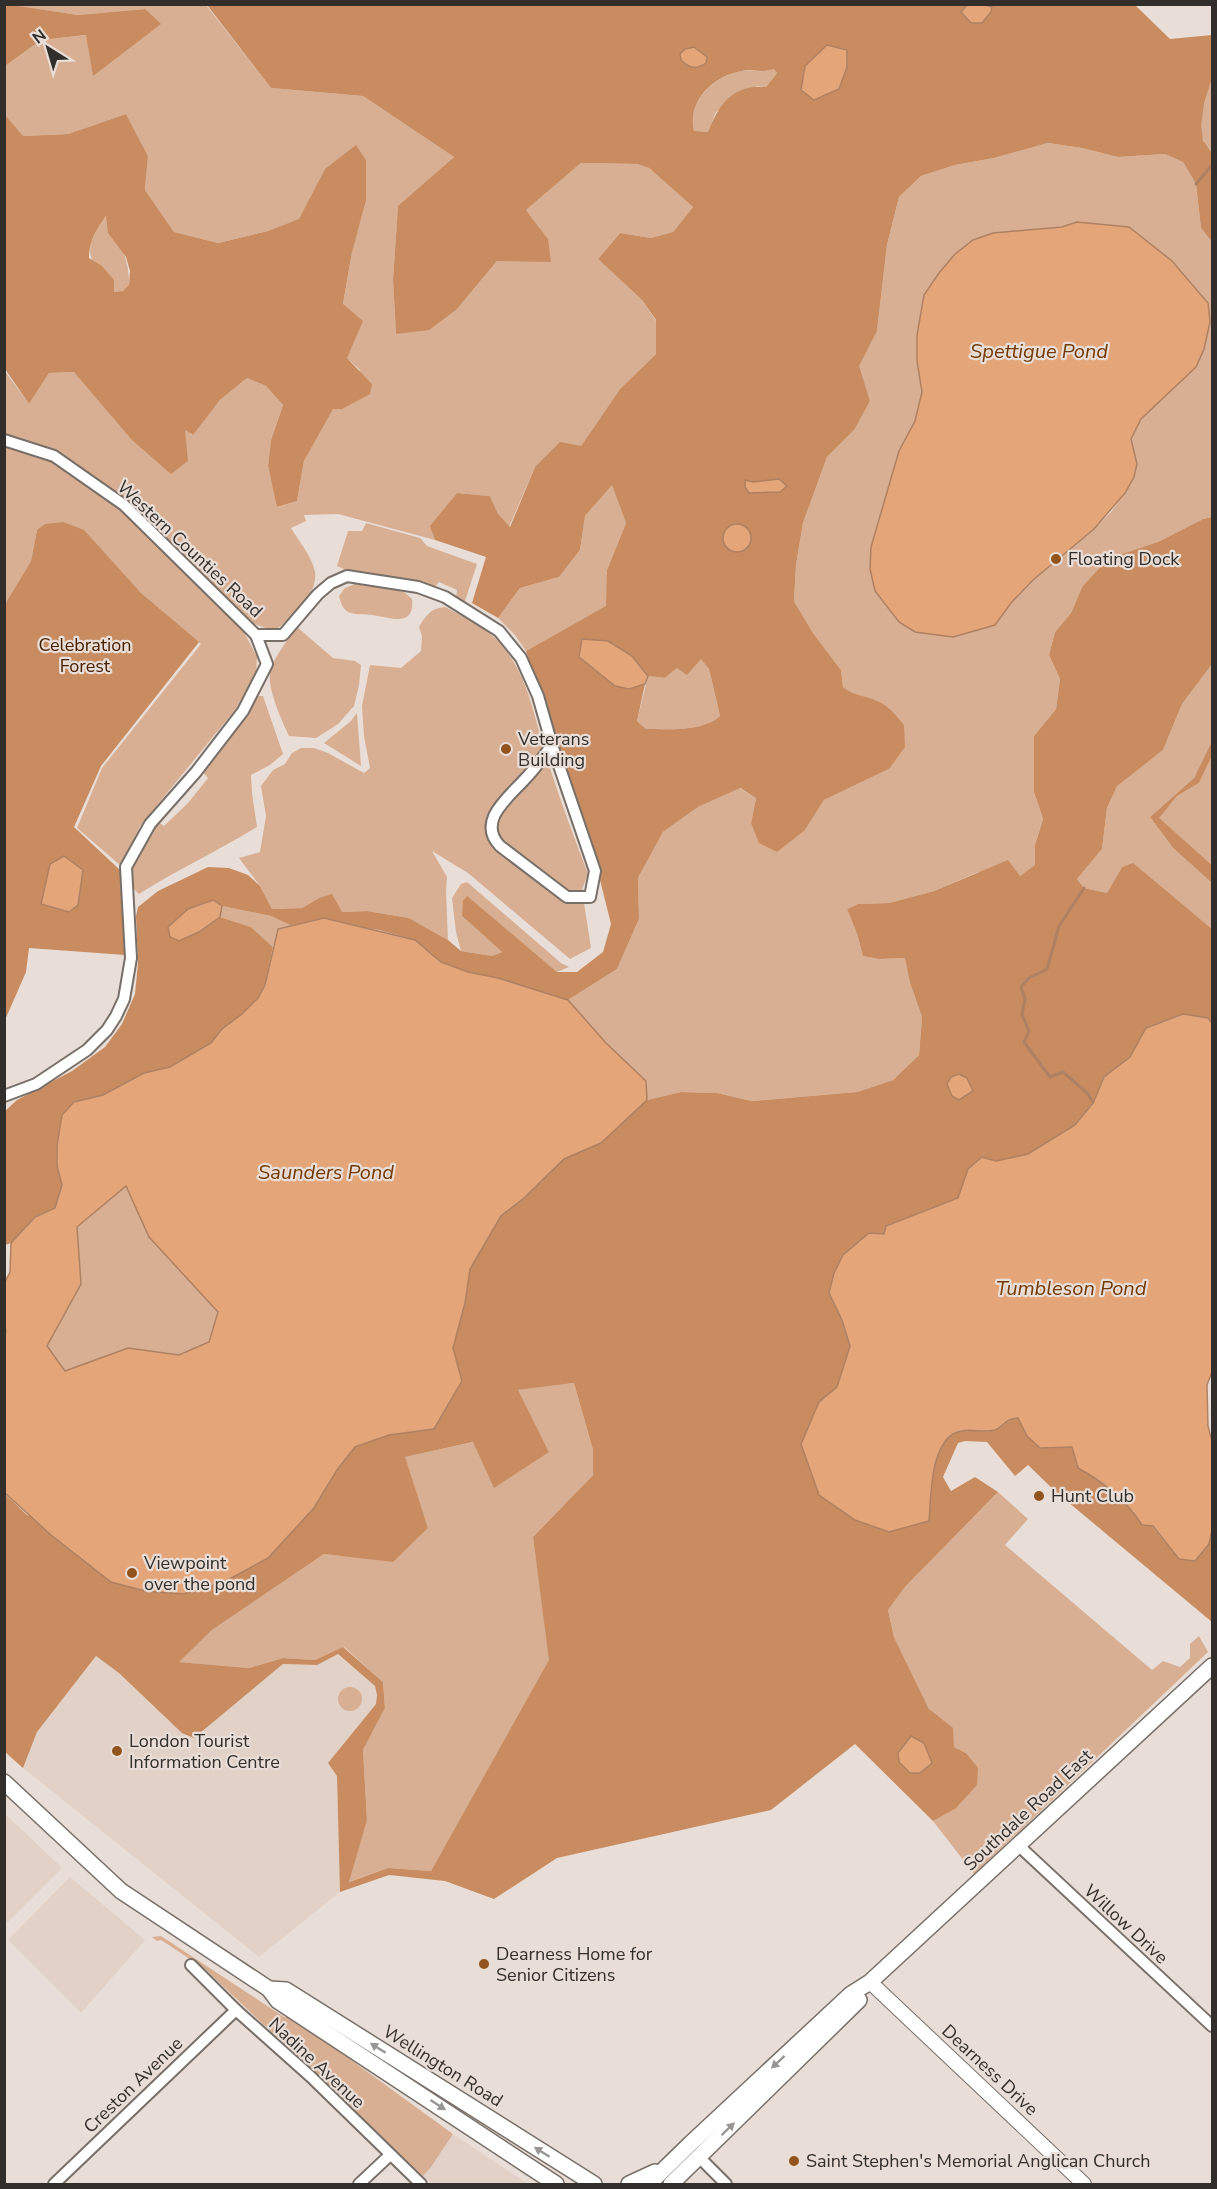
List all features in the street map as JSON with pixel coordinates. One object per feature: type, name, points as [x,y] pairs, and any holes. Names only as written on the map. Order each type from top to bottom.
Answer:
[{"type":"main road","name":"Southdale Road East","points":[[649,2184],[851,1994],[870,1982],[1212,1666]]},
{"type":"main road","name":"Wellington Road","points":[[4,1782],[121,1890],[270,1989],[278,2001],[556,2184]]},
{"type":"main road","name":"Southdale Road East","points":[[671,2184],[858,2002],[870,1982]]},
{"type":"main road","name":"Wellington Road","points":[[270,1989],[286,1990],[594,2184]]},
{"type":"main road","points":[[629,2184],[668,2165]]},
{"type":"street","name":"Western Counties Road","points":[[4,440],[54,456],[124,505],[256,635],[267,664],[243,711],[196,772],[150,824],[126,867],[131,958],[124,999],[116,1016],[107,1030],[87,1050],[36,1084],[4,1096]]},
{"type":"street","name":"Western Counties Road","points":[[256,635],[283,635],[318,594],[331,583],[347,576],[418,587],[445,597],[498,631],[521,658],[538,696],[552,745],[595,871],[590,897],[567,897],[500,846],[492,835],[491,823],[496,810],[526,778],[552,745]]},
{"type":"street","name":"Willow Drive","points":[[1018,1845],[1212,2026]]},
{"type":"street","name":"Nadine Avenue","points":[[191,1965],[421,2184]]},
{"type":"street","name":"Dearness Drive","points":[[870,1982],[1084,2184]]},
{"type":"street","name":"Creston Avenue","points":[[54,2184],[236,2010]]},
{"type":"street","points":[[359,2184],[390,2155]]},
{"type":"street","points":[[699,2157],[726,2184]]},
{"type":"shaded area","points":[[8,5],[206,5],[271,88],[363,96],[454,157],[398,207],[393,280],[396,334],[457,309],[497,261],[548,239],[526,210],[581,163],[637,164],[649,168],[693,207],[673,232],[651,238],[620,233],[598,259],[642,300],[656,321],[656,354],[620,389],[581,446],[535,467],[509,527],[498,515],[490,496],[457,493],[431,526],[435,540],[338,514],[304,515],[306,521],[291,528],[310,558],[315,577],[314,586],[296,612],[274,631],[252,623],[227,600],[257,657],[256,674],[235,710],[140,826],[121,866],[77,828],[102,768],[201,644],[140,592],[37,530],[31,561],[5,604],[4,370],[29,404],[49,373],[74,372],[185,429],[192,435],[220,400],[247,378],[266,386],[283,405],[271,440],[268,466],[278,507],[297,501],[304,461],[333,408],[360,370],[347,358],[343,305],[352,252],[325,169],[300,219],[268,231],[218,243],[174,232],[145,190],[148,156],[126,114],[68,134],[22,136],[5,115],[5,66],[41,40],[87,35],[93,75],[145,9],[78,15]]},
{"type":"shaded area","points":[[774,68],[777,73],[766,87],[757,86],[716,112],[708,132],[694,131],[694,110],[698,100],[712,85],[741,71],[764,71]]},
{"type":"shaded area","points":[[1212,78],[1212,153],[1204,141],[1201,118],[1206,92]]},
{"type":"shaded area","points":[[1048,143],[1118,157],[1165,154],[1183,162],[1196,184],[1201,228],[1212,242],[1212,517],[1203,519],[1158,542],[1082,587],[1071,613],[1055,632],[1049,655],[1060,679],[1056,709],[1034,736],[1034,792],[1043,819],[1035,845],[1036,865],[1020,876],[978,872],[934,891],[889,903],[858,904],[847,909],[863,956],[879,959],[906,958],[910,983],[922,1017],[919,1055],[893,1080],[857,1092],[752,1101],[717,1093],[681,1092],[647,1100],[646,1081],[606,1043],[568,1000],[617,969],[639,919],[638,878],[663,832],[698,807],[739,788],[756,798],[751,823],[805,830],[824,800],[889,769],[872,699],[852,695],[843,687],[841,670],[813,633],[794,601],[796,565],[803,523],[827,457],[855,429],[870,401],[858,366],[877,331],[887,245],[899,197],[921,176],[955,165],[994,158]],"holes":[[[1077,222],[1129,228],[1172,261],[1202,295],[1196,367],[1141,419],[1131,439],[1137,464],[1125,493],[1094,529],[1033,580],[1010,603],[995,625],[899,622],[875,591],[871,547],[899,451],[915,421],[922,392],[917,361],[917,335],[924,295],[939,273],[993,233],[1062,227]]]},
{"type":"shaded area","points":[[107,215],[128,267],[129,286],[123,291],[114,292],[93,263],[91,255],[90,247],[93,238]]},
{"type":"shaded area","points":[[612,484],[626,523],[607,570],[607,606],[526,651],[515,635],[498,618],[520,588],[559,577],[580,550],[585,516]]},
{"type":"shaded area","points":[[366,523],[420,538],[427,546],[477,564],[464,604],[456,599],[457,590],[439,582],[433,589],[348,571],[337,566],[348,531],[362,531]]},
{"type":"shaded area","points":[[355,584],[404,592],[412,599],[412,608],[405,618],[400,619],[348,612],[343,607],[339,596],[345,588]]},
{"type":"shaded area","points":[[445,607],[477,624],[495,638],[516,665],[529,696],[543,746],[588,874],[582,890],[591,948],[570,959],[468,873],[432,851],[447,877],[448,940],[409,918],[367,911],[342,912],[319,898],[302,908],[272,909],[260,886],[239,858],[260,852],[266,816],[261,786],[273,770],[285,764],[292,753],[301,748],[314,748],[364,773],[370,768],[364,736],[362,706],[370,665],[401,668],[421,651],[422,636],[419,627],[424,619],[432,611]]},
{"type":"shaded area","points":[[297,627],[333,658],[355,661],[361,665],[354,706],[338,724],[316,738],[289,736],[271,687],[272,666]]},
{"type":"shaded area","points":[[701,658],[709,669],[720,716],[695,727],[646,729],[637,721],[648,676],[665,678],[677,668]]},
{"type":"shaded area","points":[[1212,664],[1212,741],[1194,778],[1150,817],[1173,848],[1212,883],[1212,929],[1133,864],[1122,867],[1107,893],[1084,888],[1077,879],[1102,849],[1107,808],[1117,785],[1163,750],[1182,704]]},
{"type":"shaded area","points":[[258,696],[263,696],[283,754],[270,765],[251,775],[257,827],[139,894],[132,887],[133,863],[157,821],[164,826],[188,803],[208,778],[202,771]]},
{"type":"shaded area","points":[[357,713],[361,766],[324,743],[351,721]]},
{"type":"shaded area","points":[[1212,756],[1212,865],[1158,818],[1177,796],[1199,783]]},
{"type":"shaded area","points":[[467,882],[561,963],[569,967],[557,972],[467,897],[462,916],[502,952],[492,956],[461,951],[452,898],[461,884]]},
{"type":"shaded area","points":[[222,906],[271,916],[292,926],[278,930],[273,947],[251,927],[220,917]]},
{"type":"shaded area","points":[[126,1186],[149,1237],[218,1312],[208,1343],[179,1355],[128,1348],[65,1371],[47,1346],[81,1284],[77,1226]]},
{"type":"shaded area","points":[[574,1383],[593,1450],[593,1475],[533,1537],[550,1660],[431,1871],[388,1868],[348,1882],[367,1820],[363,1750],[385,1708],[383,1682],[344,1647],[315,1660],[283,1658],[249,1668],[178,1662],[212,1630],[324,1554],[393,1561],[428,1528],[404,1457],[474,1442],[549,1452],[517,1390]]},
{"type":"shaded area","points":[[998,1492],[1028,1519],[1005,1545],[1152,1670],[1163,1661],[1180,1667],[1190,1658],[1190,1644],[1199,1636],[1208,1652],[974,1874],[933,1821],[955,1809],[966,1753],[954,1747],[929,1709],[894,1637],[888,1610],[905,1587]]},
{"type":"shaded area","points":[[337,1654],[375,1686],[377,1695],[376,1704],[328,1763],[337,1775],[340,1892],[259,1957],[23,1768],[37,1732],[96,1656],[194,1738],[283,1664],[317,1665]]},
{"type":"shaded area","points":[[350,1687],[355,1688],[361,1694],[361,1704],[355,1710],[350,1711],[345,1710],[339,1704],[338,1699],[339,1694],[345,1688]]},
{"type":"shaded area","points":[[5,1814],[62,1868],[4,1925]]},
{"type":"shaded area","points":[[70,1877],[145,1940],[81,2013],[8,1940]]},
{"type":"shaded area","points":[[161,1936],[284,2017],[292,2017],[453,2134],[431,2167],[423,2176],[205,1969],[161,1940],[157,1941],[152,1937]]},
{"type":"shaded area","points":[[453,2134],[528,2184],[432,2184],[423,2176]]},
{"type":"green space","points":[[5,4],[78,15],[145,9],[161,24],[93,76],[86,35],[41,40],[5,66]]},
{"type":"green space","points":[[968,4],[961,12],[992,7],[985,5],[1134,4],[1170,39],[1212,35],[1212,78],[1204,103],[1201,126],[1203,140],[1212,153],[1212,242],[1201,228],[1196,184],[1183,162],[1165,154],[1118,157],[1048,143],[994,158],[955,165],[921,176],[899,197],[887,245],[877,331],[859,366],[870,401],[855,429],[827,457],[803,523],[796,565],[794,601],[813,633],[841,670],[843,687],[883,704],[904,725],[905,747],[889,769],[824,800],[805,830],[777,852],[759,843],[751,823],[756,798],[740,788],[698,807],[663,832],[638,878],[639,919],[617,969],[568,1000],[498,978],[468,972],[441,962],[415,940],[324,918],[292,926],[271,916],[222,906],[213,900],[170,937],[180,941],[199,932],[220,917],[251,927],[273,947],[265,985],[258,998],[222,1029],[211,1043],[170,1067],[144,1073],[103,1095],[74,1102],[62,1115],[57,1146],[57,1165],[62,1185],[55,1208],[35,1217],[11,1243],[5,1245],[4,1112],[17,1100],[72,1071],[105,1047],[122,1024],[135,994],[138,963],[136,916],[138,907],[158,891],[208,867],[229,868],[248,875],[260,886],[272,909],[302,908],[319,898],[332,894],[342,912],[367,911],[409,918],[448,940],[461,951],[492,956],[502,952],[462,916],[463,901],[467,896],[557,972],[577,972],[603,952],[611,924],[591,844],[526,651],[606,606],[607,570],[626,523],[612,485],[585,516],[580,550],[559,577],[520,588],[498,618],[472,603],[486,557],[435,540],[430,526],[457,493],[490,496],[498,514],[510,527],[535,467],[560,442],[581,446],[620,389],[656,354],[656,320],[642,300],[598,259],[620,233],[651,238],[673,232],[693,207],[649,168],[637,164],[581,163],[526,210],[548,239],[551,262],[497,261],[457,309],[429,330],[396,334],[393,280],[398,206],[454,157],[363,96],[271,88],[207,5]],"holes":[[[774,69],[777,73],[766,87],[745,89],[729,98],[717,113],[708,132],[694,131],[694,110],[698,100],[712,84],[721,78],[742,71]],[[632,656],[648,676],[665,678],[677,668],[687,675],[701,659],[709,669],[720,716],[695,727],[646,729],[637,721],[645,684],[629,689]]]},
{"type":"green space","points":[[126,114],[148,156],[145,190],[174,232],[218,243],[268,231],[299,219],[325,169],[356,145],[366,160],[366,200],[352,252],[343,304],[363,321],[347,358],[372,384],[370,394],[342,409],[333,409],[304,461],[297,501],[277,507],[268,466],[271,440],[283,405],[266,386],[247,378],[220,400],[193,435],[185,430],[188,461],[171,474],[132,440],[74,372],[49,373],[29,404],[5,369],[5,115],[23,136],[68,134]],"holes":[[[106,216],[108,233],[126,257],[130,271],[129,285],[123,291],[114,292],[114,280],[102,266],[89,258],[94,236]]]},
{"type":"green space","points":[[1212,517],[1212,664],[1182,704],[1163,750],[1117,786],[1107,808],[1102,849],[1077,879],[1084,888],[1107,893],[1122,867],[1133,863],[1212,929],[1212,1023],[1208,1018],[1146,1028],[1130,1057],[1104,1077],[1093,1102],[1075,1125],[1028,1154],[996,1161],[958,1198],[887,1226],[884,1234],[869,1233],[843,1255],[842,1320],[850,1346],[837,1387],[819,1402],[929,1521],[931,1487],[936,1462],[946,1441],[954,1434],[964,1431],[995,1430],[1019,1418],[1027,1436],[1072,1447],[1078,1468],[1113,1492],[1142,1525],[1152,1526],[1179,1559],[1209,1544],[1212,1530],[1212,1622],[1056,1492],[1028,1465],[1015,1476],[987,1442],[965,1441],[958,1443],[943,1477],[951,1491],[975,1477],[998,1492],[905,1587],[888,1610],[894,1637],[929,1709],[953,1728],[954,1747],[966,1753],[978,1768],[977,1785],[955,1809],[933,1821],[855,1744],[771,1810],[557,1858],[494,1899],[445,1881],[389,1875],[340,1892],[337,1776],[328,1763],[376,1704],[377,1695],[375,1686],[338,1654],[317,1665],[283,1664],[194,1738],[182,1733],[119,1673],[96,1656],[37,1732],[23,1768],[5,1752],[4,1493],[27,1515],[224,1582],[268,1558],[314,1508],[337,1470],[355,1447],[389,1435],[434,1429],[462,1381],[453,1348],[465,1303],[470,1269],[501,1216],[524,1198],[564,1159],[601,1142],[647,1100],[681,1092],[717,1093],[752,1101],[857,1092],[893,1080],[919,1055],[922,1017],[910,983],[905,958],[879,959],[863,956],[847,909],[858,904],[889,903],[934,891],[1008,860],[1020,876],[1035,865],[1035,845],[1043,819],[1034,792],[1034,736],[1056,709],[1060,679],[1049,655],[1055,632],[1071,613],[1082,587],[1108,559],[1158,542],[1203,519]],"holes":[[[574,1383],[593,1450],[593,1475],[533,1537],[549,1660],[431,1871],[388,1868],[349,1882],[367,1820],[363,1750],[385,1708],[383,1682],[343,1647],[315,1660],[283,1658],[249,1668],[179,1662],[212,1630],[324,1554],[393,1562],[428,1528],[405,1457],[473,1442],[494,1488],[549,1452],[518,1390]]]},
{"type":"green space","name":"Celebration Forest","points":[[63,522],[84,530],[140,592],[199,642],[101,766],[74,827],[120,870],[125,955],[29,948],[26,972],[5,1020],[5,604],[31,561],[37,530],[45,524]]},
{"type":"green space","points":[[1212,741],[1212,756],[1199,783],[1177,796],[1159,818],[1212,865],[1212,883],[1173,848],[1150,817],[1194,778]]},
{"type":"water","points":[[967,5],[992,7],[991,12],[982,23],[971,23],[961,12]]},
{"type":"water","points":[[827,45],[847,50],[847,67],[839,89],[814,100],[801,90],[805,66]]},
{"type":"water","points":[[694,47],[707,57],[706,63],[696,67],[684,63],[680,54],[685,49]]},
{"type":"water","name":"Spettigue Pond","points":[[1077,222],[1129,227],[1172,261],[1208,303],[1210,322],[1204,349],[1196,367],[1141,419],[1131,439],[1137,464],[1134,477],[1125,493],[1094,529],[1033,580],[1011,603],[995,625],[953,637],[915,632],[899,622],[875,591],[870,569],[871,547],[899,451],[915,421],[922,392],[917,361],[917,335],[924,295],[955,254],[973,240],[993,233],[1062,227]]},
{"type":"water","points":[[779,479],[787,486],[780,492],[749,493],[745,487],[745,480],[753,482]]},
{"type":"water","points":[[737,524],[747,528],[751,538],[747,548],[737,552],[727,548],[723,538],[727,528]]},
{"type":"water","points":[[582,639],[608,641],[632,656],[648,676],[645,684],[629,689],[615,686],[579,657]]},
{"type":"water","points":[[64,856],[83,870],[78,905],[69,912],[41,904],[50,864]]},
{"type":"water","points":[[213,900],[222,906],[220,917],[199,932],[179,941],[170,937],[168,927],[188,909]]},
{"type":"water","name":"Saunders Pond","points":[[324,918],[415,940],[441,962],[468,972],[498,978],[568,1000],[606,1043],[646,1081],[647,1100],[601,1143],[564,1159],[524,1198],[501,1216],[470,1269],[465,1303],[453,1348],[462,1381],[434,1429],[389,1435],[355,1447],[337,1470],[314,1508],[268,1558],[224,1582],[183,1594],[145,1591],[111,1582],[51,1535],[5,1493],[5,1282],[10,1272],[11,1243],[35,1217],[55,1208],[62,1185],[57,1166],[57,1146],[62,1115],[74,1102],[103,1095],[144,1073],[170,1067],[211,1043],[222,1029],[258,998],[265,985],[278,929]],"holes":[[[126,1186],[149,1237],[218,1312],[209,1342],[179,1355],[128,1348],[65,1371],[47,1346],[81,1284],[77,1227]]]},
{"type":"water","name":"Tumbleson Pond","points":[[1183,1014],[1208,1018],[1212,1023],[1212,1372],[1207,1385],[1208,1426],[1212,1441],[1212,1530],[1209,1544],[1195,1561],[1179,1559],[1153,1526],[1142,1525],[1113,1492],[1078,1468],[1072,1447],[1040,1448],[1027,1436],[1018,1418],[1007,1421],[995,1430],[958,1432],[945,1441],[933,1474],[929,1521],[889,1532],[855,1520],[819,1495],[801,1444],[819,1402],[837,1387],[850,1346],[842,1320],[829,1293],[834,1273],[843,1255],[869,1233],[884,1234],[886,1226],[958,1198],[968,1169],[982,1157],[996,1161],[1028,1154],[1075,1125],[1093,1103],[1104,1077],[1130,1057],[1146,1028]]},
{"type":"water","points":[[959,1074],[967,1078],[973,1091],[959,1100],[952,1096],[947,1084],[951,1077]]},
{"type":"water","points":[[911,1736],[924,1743],[932,1763],[920,1773],[910,1773],[899,1762],[898,1753]]},
{"type":"waterway","points":[[1196,184],[1212,165]]},
{"type":"waterway","points":[[1084,888],[1059,926],[1047,969],[1029,978],[1021,987],[1025,999],[1022,1014],[1029,1031],[1024,1042],[1050,1077],[1063,1072],[1087,1093],[1093,1102]]},
{"type":"place","name":"Floating Dock","points":[[1056,559]]},
{"type":"place","name":"Veterans Building","points":[[506,749]]},
{"type":"place","name":"Hunt Club","points":[[1039,1496]]},
{"type":"place","name":"Viewpoint over the pond","points":[[132,1573]]},
{"type":"place","name":"London Tourist Information Centre","points":[[117,1751]]},
{"type":"place","name":"Dearness Home for Senior Citizens","points":[[484,1964]]},
{"type":"place","name":"Saint Stephen's Memorial Anglican Church","points":[[794,2161]]}]
